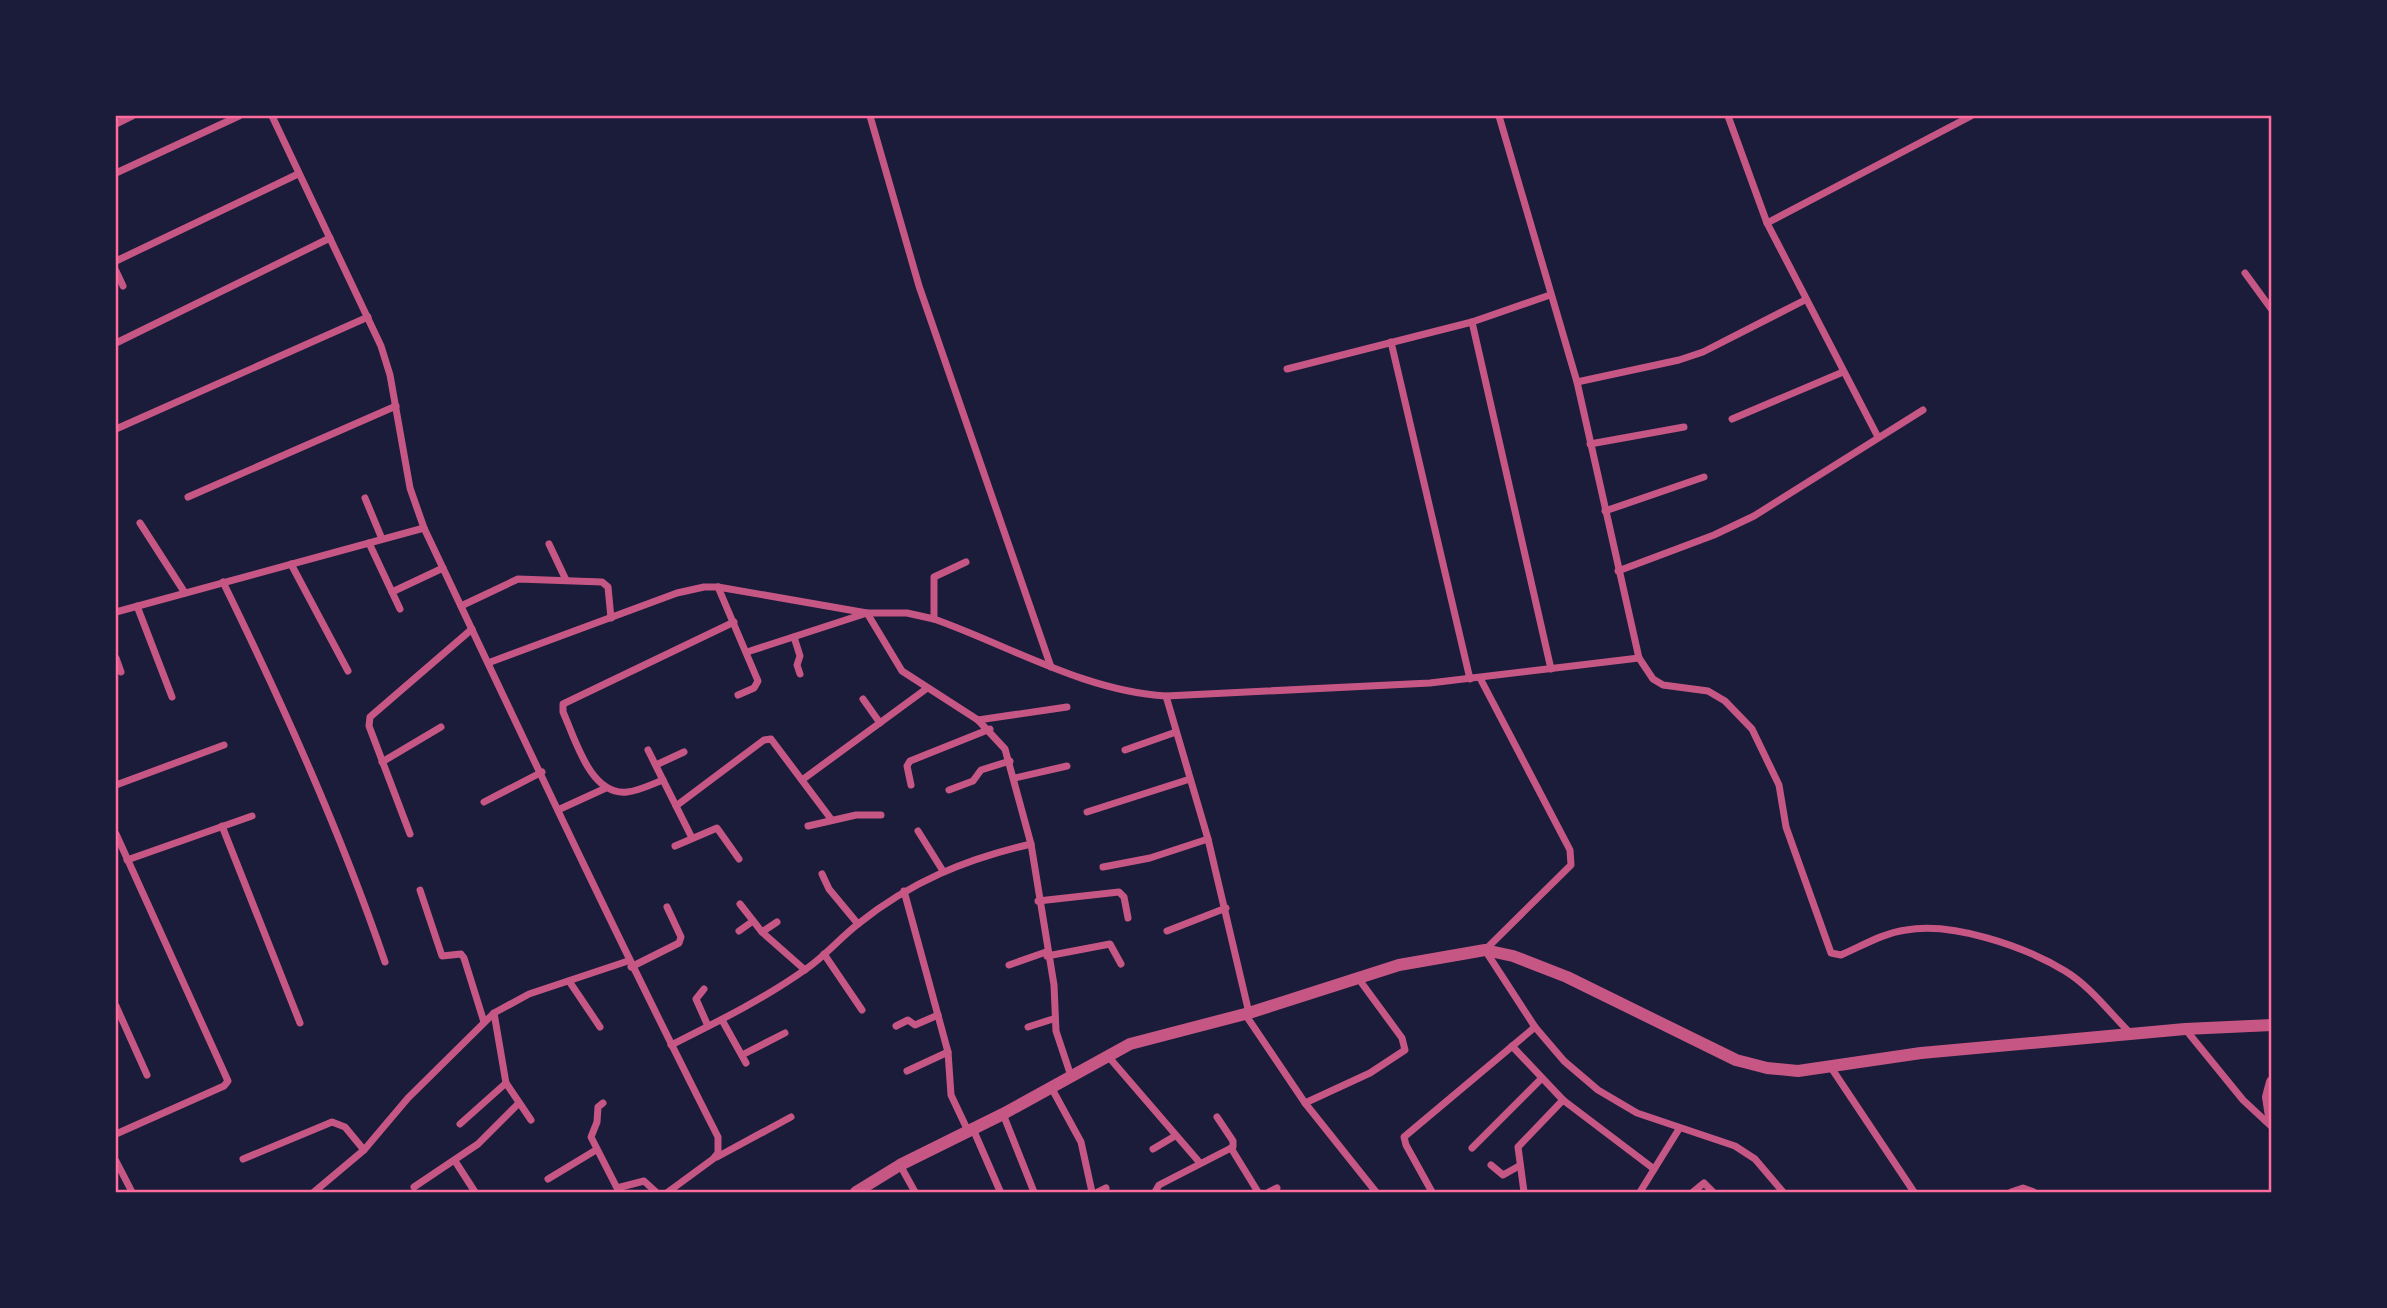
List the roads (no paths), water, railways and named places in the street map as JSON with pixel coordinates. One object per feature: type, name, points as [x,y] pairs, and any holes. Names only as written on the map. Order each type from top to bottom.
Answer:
[{"type":"street","points":[[116,124],[132,116]]},
{"type":"street","points":[[116,173],[239,116]]},
{"type":"street","points":[[272,116],[381,346],[396,406],[410,488],[424,528],[560,809],[630,964],[718,1137],[718,1153],[713,1159]]},
{"type":"street","points":[[870,116],[919,286],[1051,667]]},
{"type":"street","points":[[1499,116],[1577,382],[1639,658],[1653,679],[1675,687],[1708,691],[1725,701],[1752,729],[1779,785],[1786,827],[1831,953],[1841,955],[1904,930],[1934,928],[1964,932],[2016,949],[2066,971],[2130,1034]]},
{"type":"street","points":[[1728,116],[1768,223],[1805,300],[1878,437]]},
{"type":"street","points":[[1768,223],[1971,116]]},
{"type":"street","points":[[116,261],[298,174]]},
{"type":"street","points":[[116,342],[330,239]]},
{"type":"street","points":[[116,271],[123,286]]},
{"type":"street","points":[[2245,273],[2272,310]]},
{"type":"street","points":[[1287,369],[1472,322],[1550,295]]},
{"type":"street","points":[[1577,382],[1679,360],[1703,352],[1805,300]]},
{"type":"street","points":[[116,429],[368,317]]},
{"type":"street","points":[[1472,322],[1551,669]]},
{"type":"street","points":[[1391,342],[1470,679]]},
{"type":"street","points":[[1732,419],[1843,372]]},
{"type":"street","points":[[188,498],[396,406]]},
{"type":"street","points":[[1618,571],[1714,535],[1754,516],[1923,410]]},
{"type":"street","points":[[1590,444],[1684,427]]},
{"type":"street","points":[[1605,510],[1704,477]]},
{"type":"street","points":[[365,498],[382,539]]},
{"type":"street","points":[[140,523],[185,593]]},
{"type":"street","points":[[116,612],[424,528]]},
{"type":"street","points":[[369,543],[400,609]]},
{"type":"street","points":[[549,544],[566,580]]},
{"type":"street","points":[[934,619],[934,576],[966,562]]},
{"type":"street","points":[[291,564],[348,671]]},
{"type":"street","points":[[392,592],[443,568]]},
{"type":"street","points":[[461,606],[518,579],[605,583],[611,618]]},
{"type":"street","points":[[223,582],[310,766],[356,878],[385,962]]},
{"type":"street","points":[[488,663],[677,593],[718,587],[867,613],[907,613],[934,619],[1051,667],[1118,690],[1166,696],[1470,679],[1639,658]]},
{"type":"street","points":[[718,587],[758,681],[754,688],[738,695]]},
{"type":"street","points":[[137,606],[172,697]]},
{"type":"street","points":[[747,652],[867,613]]},
{"type":"street","points":[[867,613],[902,671],[990,729],[1010,761],[1031,844],[1038,901],[1054,985],[1053,1019],[1071,1076]]},
{"type":"street","points":[[663,780],[625,793],[606,788],[594,775],[563,712],[563,704],[734,622]]},
{"type":"street","points":[[410,834],[369,726],[370,717],[472,629]]},
{"type":"street","points":[[794,637],[800,658],[797,665],[800,674]]},
{"type":"street","points":[[116,658],[121,672]]},
{"type":"street","points":[[1480,678],[1570,850],[1571,865],[1485,950]]},
{"type":"street","points":[[802,780],[926,689]]},
{"type":"street","points":[[1166,696],[1226,908],[1247,1013],[1305,1103],[1376,1192]]},
{"type":"street","points":[[863,699],[880,723]]},
{"type":"street","points":[[978,720],[1067,707]]},
{"type":"street","points":[[382,762],[442,727]]},
{"type":"street","points":[[911,785],[906,766],[910,761],[990,729]]},
{"type":"street","points":[[1125,750],[1176,732]]},
{"type":"street","points":[[676,806],[767,738],[773,741],[831,819]]},
{"type":"street","points":[[116,785],[224,745]]},
{"type":"street","points":[[648,750],[692,838]]},
{"type":"street","points":[[656,765],[684,752]]},
{"type":"street","points":[[949,790],[973,781],[981,770],[1010,761]]},
{"type":"street","points":[[1014,778],[1067,766]]},
{"type":"street","points":[[484,802],[541,772]]},
{"type":"street","points":[[1087,811],[1190,779]]},
{"type":"street","points":[[560,809],[606,788]]},
{"type":"street","points":[[808,826],[831,819],[881,815]]},
{"type":"street","points":[[127,860],[252,816]]},
{"type":"street","points":[[222,827],[300,1023]]},
{"type":"street","points":[[675,846],[716,828],[739,859]]},
{"type":"street","points":[[918,831],[943,871]]},
{"type":"street","points":[[116,834],[228,1081],[224,1086],[116,1134]]},
{"type":"street","points":[[1102,867],[1150,858],[1208,839]]},
{"type":"street","points":[[671,1045],[722,1020],[805,970],[858,924],[904,891],[943,871],[990,853],[1031,844]]},
{"type":"street","points":[[822,874],[829,889],[858,924]]},
{"type":"street","points":[[420,890],[442,956],[461,954],[464,958],[484,1022]]},
{"type":"street","points":[[904,891],[948,1052],[951,1095],[1000,1191]]},
{"type":"street","points":[[1038,901],[1119,892],[1124,897],[1128,918]]},
{"type":"street","points":[[740,904],[762,932],[805,970]]},
{"type":"street","points":[[318,1191],[364,1150],[408,1098],[484,1022],[510,1002],[569,981],[630,964],[679,943],[681,937],[667,907]]},
{"type":"street","points":[[1167,931],[1226,908]]},
{"type":"street","points":[[739,931],[753,921]]},
{"type":"street","points":[[762,932],[777,922]]},
{"type":"street","points":[[1009,965],[1047,954],[1110,944],[1121,964]]},
{"type":"street","points":[[1485,950],[1535,1027],[1563,1061],[1598,1090],[1636,1113],[1735,1146],[1755,1159],[1783,1192]]},
{"type":"street","points":[[856,1192],[900,1165],[1003,1114],[1107,1055],[1142,1040],[1247,1013],[1410,963],[1485,950],[1513,956],[1567,977],[1736,1060],[1767,1069],[1798,1071],[1921,1053],[2185,1029],[2272,1025]]},
{"type":"street","points":[[824,954],[862,1010]]},
{"type":"street","points":[[1305,1103],[1370,1073],[1405,1050],[1402,1038],[1358,978]]},
{"type":"street","points":[[569,981],[600,1027]]},
{"type":"street","points":[[705,989],[696,996],[708,1026]]},
{"type":"street","points":[[116,1006],[147,1074]]},
{"type":"street","points":[[494,1013],[506,1083],[531,1120]]},
{"type":"street","points":[[896,1026],[908,1020],[916,1024],[938,1015]]},
{"type":"street","points":[[1028,1027],[1053,1019]]},
{"type":"street","points":[[722,1020],[744,1059],[785,1033]]},
{"type":"street","points":[[1432,1192],[1404,1137],[1535,1027]]},
{"type":"street","points":[[2185,1029],[2243,1100],[2272,1125]]},
{"type":"street","points":[[1512,1046],[1563,1100],[1654,1169]]},
{"type":"street","points":[[907,1071],[948,1052]]},
{"type":"street","points":[[1107,1055],[1200,1163]]},
{"type":"street","points":[[1830,1066],[1914,1192]]},
{"type":"street","points":[[1472,1148],[1541,1079]]},
{"type":"street","points":[[2272,1082],[2268,1097],[2272,1125]]},
{"type":"street","points":[[460,1124],[506,1083]]},
{"type":"street","points":[[1051,1087],[1081,1142],[1092,1192]]},
{"type":"street","points":[[1524,1192],[1518,1147],[1563,1100]]},
{"type":"street","points":[[603,1103],[598,1107],[597,1122],[591,1138],[613,1190],[643,1181],[656,1192]]},
{"type":"street","points":[[414,1187],[455,1161],[492,1132],[518,1104]]},
{"type":"street","points":[[1003,1114],[1034,1192]]},
{"type":"street","points":[[668,1192],[713,1159],[791,1117]]},
{"type":"street","points":[[1155,1192],[1159,1185],[1230,1148],[1233,1141],[1217,1117]]},
{"type":"street","points":[[243,1159],[332,1122],[345,1126],[364,1150]]},
{"type":"street","points":[[1640,1192],[1679,1129]]},
{"type":"street","points":[[1153,1149],[1175,1136]]},
{"type":"street","points":[[1230,1148],[1258,1192]]},
{"type":"street","points":[[548,1180],[596,1150]]},
{"type":"street","points":[[116,1161],[132,1192]]},
{"type":"street","points":[[455,1161],[475,1192]]},
{"type":"street","points":[[900,1165],[915,1192]]},
{"type":"street","points":[[1490,1165],[1503,1175],[1520,1166]]},
{"type":"street","points":[[116,1183],[126,1180]]},
{"type":"street","points":[[1693,1192],[1704,1183],[1713,1192]]},
{"type":"street","points":[[1098,1192],[1106,1188]]},
{"type":"street","points":[[2011,1192],[2022,1188],[2034,1192]]}]
